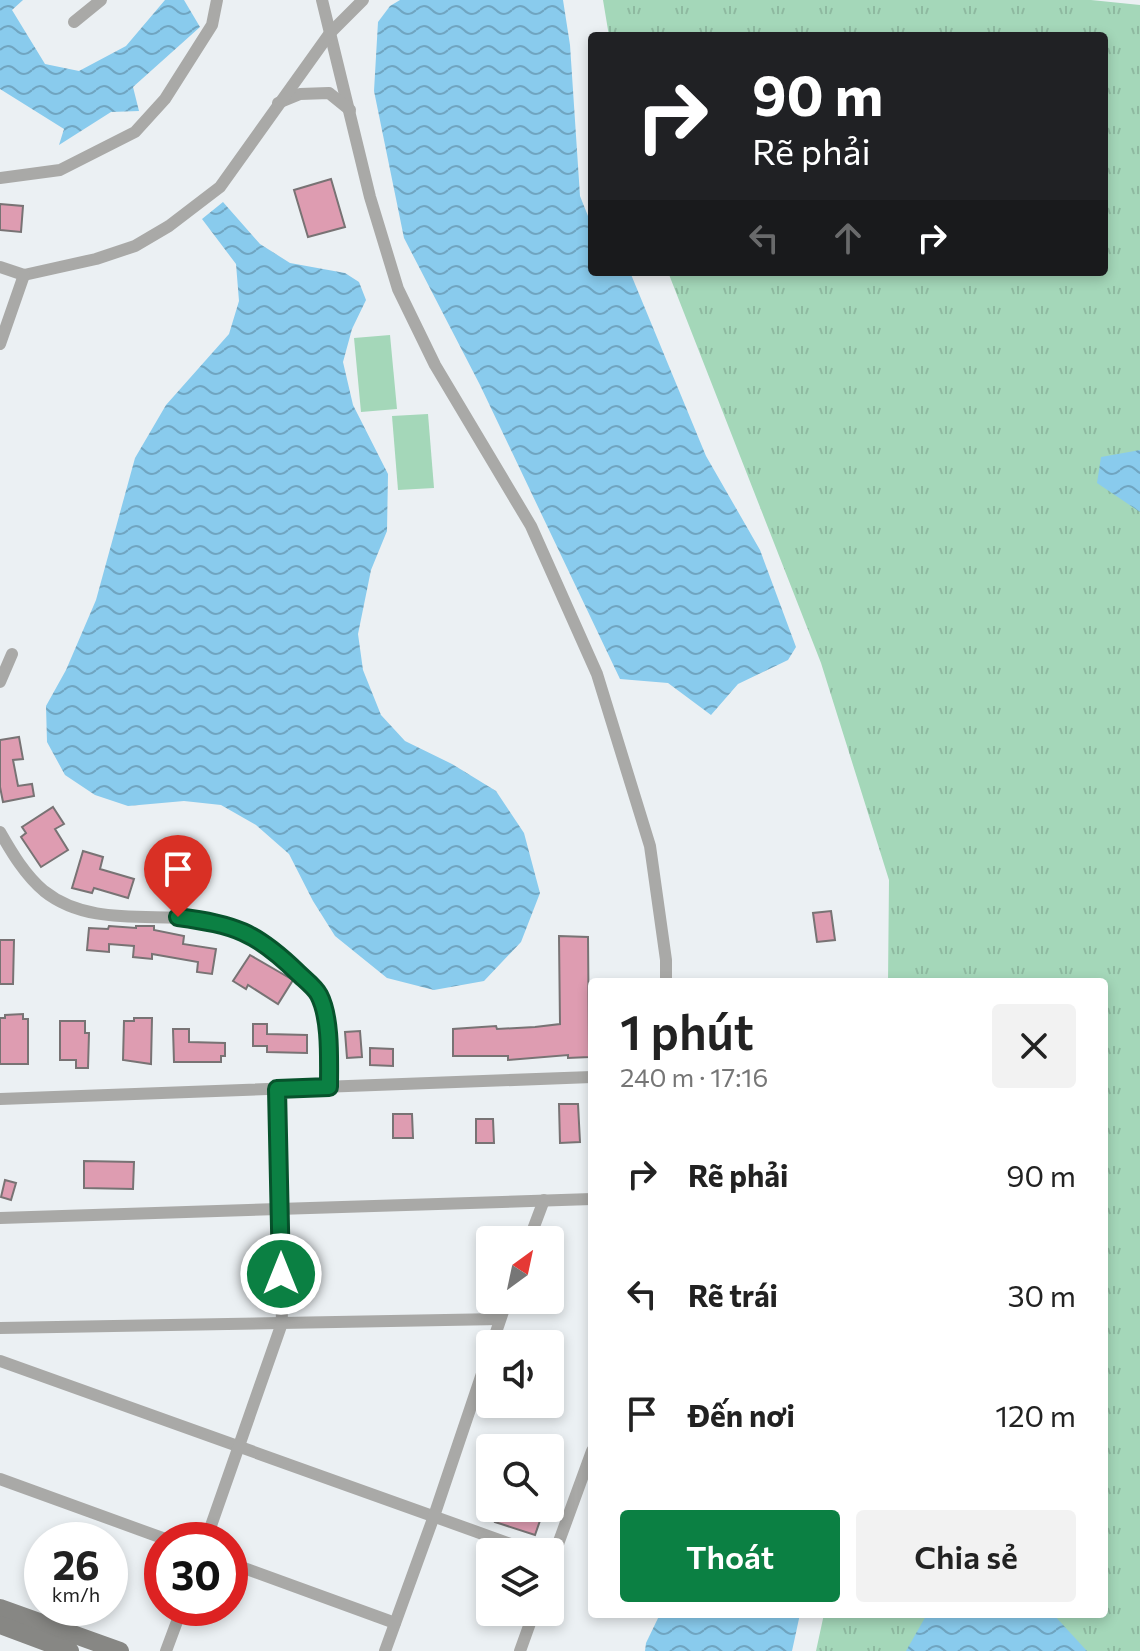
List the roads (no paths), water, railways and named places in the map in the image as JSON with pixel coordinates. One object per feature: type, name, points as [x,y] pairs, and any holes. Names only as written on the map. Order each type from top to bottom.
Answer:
[{"type":"main road","points":[[0,1608],[120,1651]]},
{"type":"main road","points":[[0,1625],[70,1651]]},
{"type":"street","points":[[74,22],[101,0]]},
{"type":"street","points":[[0,178],[60,170],[135,132],[165,99],[212,25],[217,0]]},
{"type":"street","points":[[322,0],[370,197],[398,289],[435,365],[531,526],[597,674],[650,846],[666,978]]},
{"type":"street","points":[[0,267],[24,275],[96,259],[135,246],[169,226],[220,187],[330,33],[363,0]]},
{"type":"street","points":[[278,103],[300,94],[329,93],[350,110]]},
{"type":"street","points":[[0,344],[24,275]]},
{"type":"street","points":[[0,682],[12,654]]},
{"type":"street","points":[[0,832],[16,861],[45,892],[79,909],[127,918],[178,917],[223,923],[250,933],[319,994],[326,1024],[329,1087]]},
{"type":"street","points":[[0,1099],[588,1077]]},
{"type":"street","points":[[212,1522],[282,1323],[277,1089]]},
{"type":"street","points":[[0,1218],[588,1199]]},
{"type":"street","points":[[534,1226],[544,1200]]},
{"type":"street","points":[[496,1330],[502,1314]]},
{"type":"street","points":[[0,1328],[500,1319]]},
{"type":"street","points":[[0,1361],[494,1538]]},
{"type":"street","points":[[385,1651],[476,1392]]},
{"type":"street","points":[[560,1538],[588,1462]]},
{"type":"street","points":[[0,1479],[144,1531]]},
{"type":"street","points":[[248,1570],[395,1623]]},
{"type":"street","points":[[166,1651],[175,1626]]},
{"type":"street","points":[[520,1651],[529,1626]]},
{"type":"water","points":[[0,0],[23,0],[12,10],[45,64],[79,71],[126,46],[165,0],[184,0],[200,27],[133,87],[139,111],[111,112],[59,145],[64,129],[0,89]]},
{"type":"water","points":[[400,0],[563,0],[570,45],[580,196],[588,216],[588,276],[632,276],[706,456],[760,550],[796,647],[788,660],[738,684],[711,715],[668,683],[620,679],[480,385],[404,238],[374,91],[378,22],[390,6]]},
{"type":"water","points":[[223,202],[260,244],[290,263],[345,273],[359,282],[366,300],[352,329],[343,362],[353,405],[388,474],[387,531],[371,570],[358,634],[363,670],[381,715],[405,741],[452,764],[496,791],[524,833],[540,893],[521,942],[484,981],[434,990],[387,978],[335,936],[289,854],[256,825],[221,805],[184,801],[128,806],[95,795],[65,775],[47,742],[46,706],[66,670],[96,600],[135,458],[166,405],[229,334],[239,301],[236,264],[202,219]]},
{"type":"water","points":[[1140,450],[1140,512],[1097,483],[1101,457]]},
{"type":"water","points":[[658,1618],[799,1618],[792,1651],[645,1651]]},
{"type":"water","points":[[925,1618],[1057,1618],[1087,1651],[906,1651]]}]
